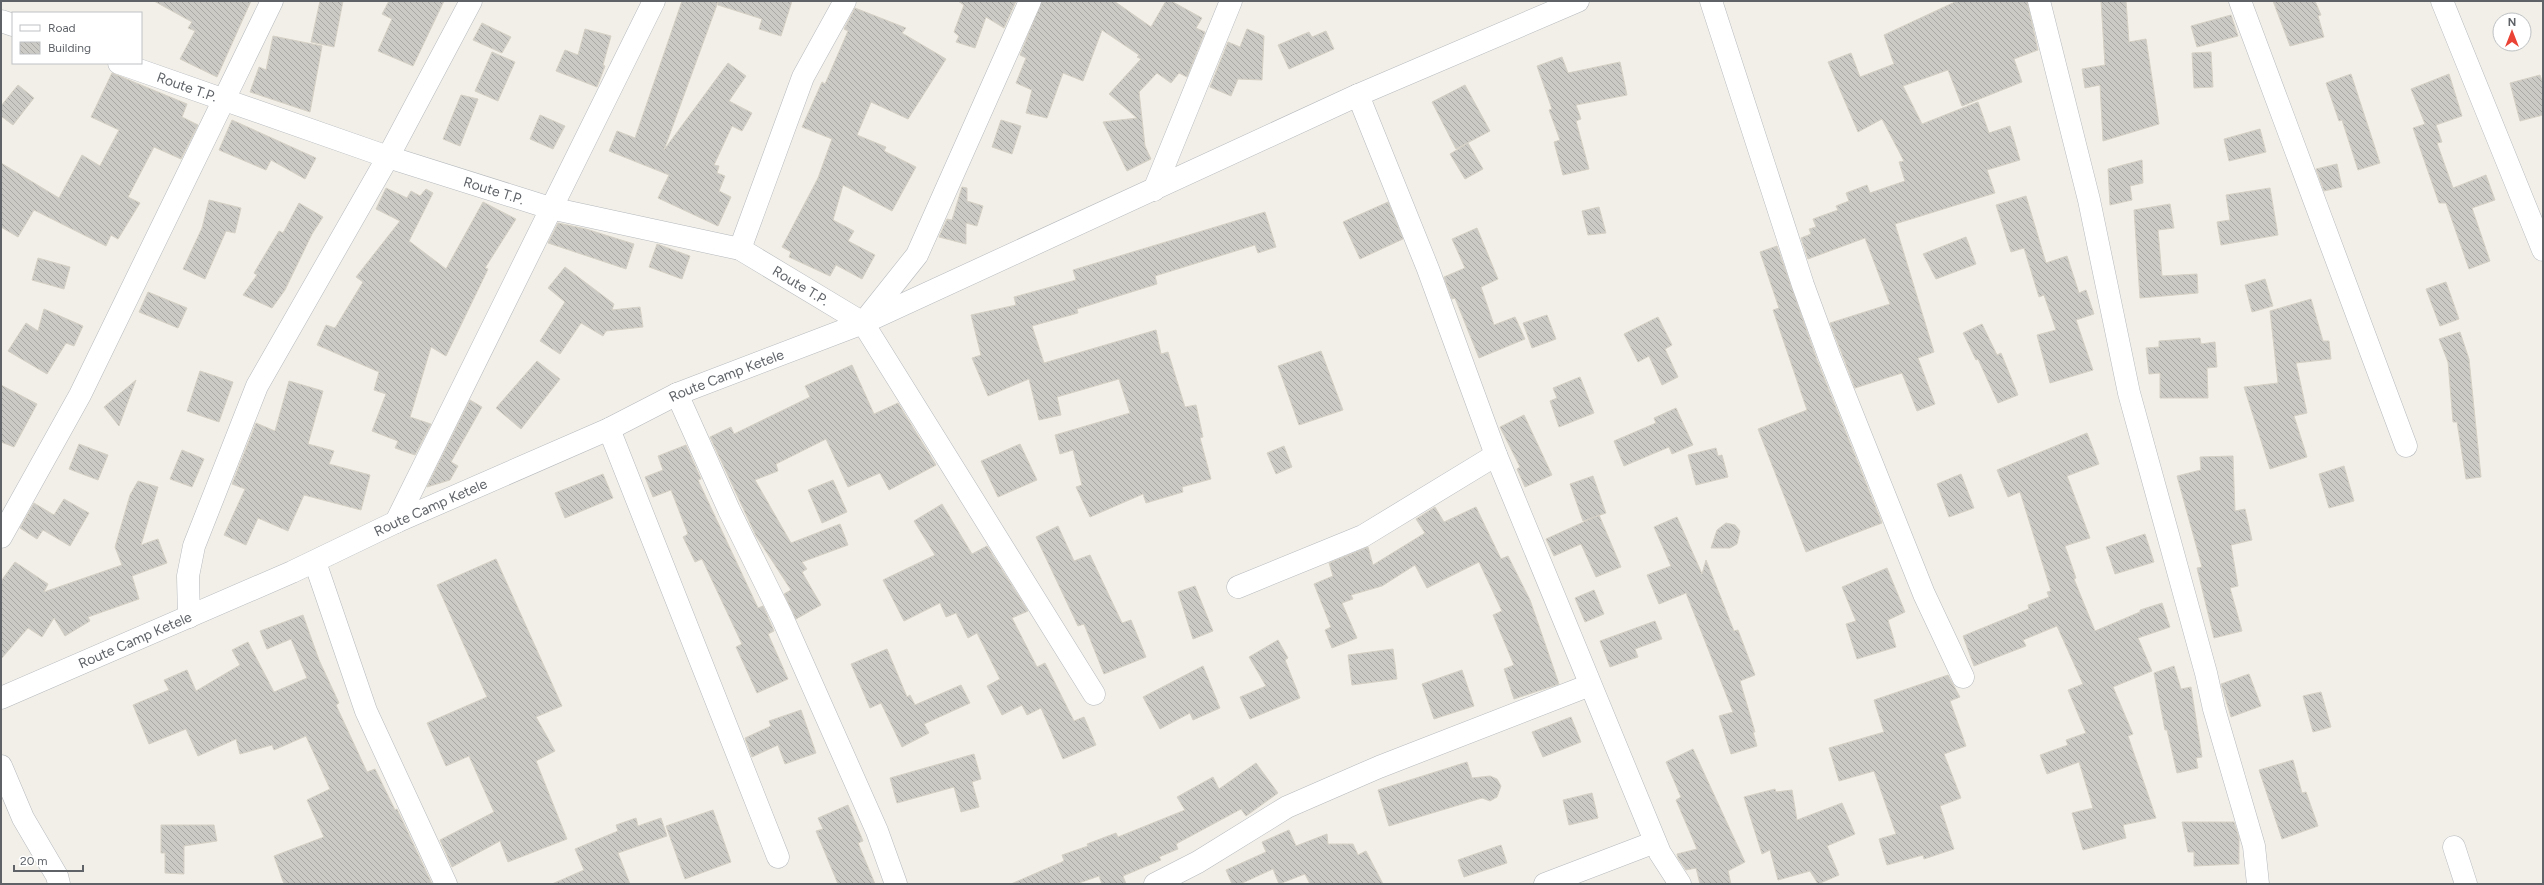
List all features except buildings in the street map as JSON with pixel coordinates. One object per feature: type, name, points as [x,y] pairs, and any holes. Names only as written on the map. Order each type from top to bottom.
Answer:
[{"type":"street","points":[[1,537],[80,395],[272,1]]},
{"type":"street","points":[[189,617],[188,576],[194,546],[257,386],[388,157],[471,1]]},
{"type":"street","points":[[396,522],[550,208],[654,1]]},
{"type":"street","points":[[740,249],[803,77],[845,1]]},
{"type":"street","points":[[1030,1],[917,255],[863,323],[1094,694]]},
{"type":"street","points":[[1154,190],[1232,1]]},
{"type":"street","name":"Route Camp Ketele","points":[[1,698],[315,562],[396,522],[609,429],[677,394],[863,323],[1358,95],[1578,1]]},
{"type":"street","points":[[1711,1],[1803,285],[1924,594],[1962,677]]},
{"type":"street","points":[[2039,1],[2090,200],[2129,393],[2206,673],[2214,709],[2254,846],[2258,884]]},
{"type":"street","points":[[2240,1],[2406,446]]},
{"type":"street","points":[[2442,1],[2543,250]]},
{"type":"street","points":[[1,21],[12,25]]},
{"type":"street","name":"Route T.P.","points":[[122,64],[224,101],[388,157],[550,208],[740,249],[863,323]]},
{"type":"street","points":[[1358,95],[1428,269],[1496,455],[1656,842],[1680,884]]},
{"type":"street","points":[[677,394],[729,510],[782,617],[877,831],[896,884]]},
{"type":"street","points":[[609,429],[778,857]]},
{"type":"street","points":[[1238,587],[1364,536],[1496,455]]},
{"type":"street","points":[[315,562],[366,711],[446,884]]},
{"type":"street","points":[[1155,884],[1198,862],[1287,807],[1379,767],[1590,685]]},
{"type":"street","points":[[1,766],[23,818],[57,876],[59,884]]},
{"type":"street","points":[[1545,884],[1656,842]]},
{"type":"street","points":[[2454,847],[2466,884]]}]
